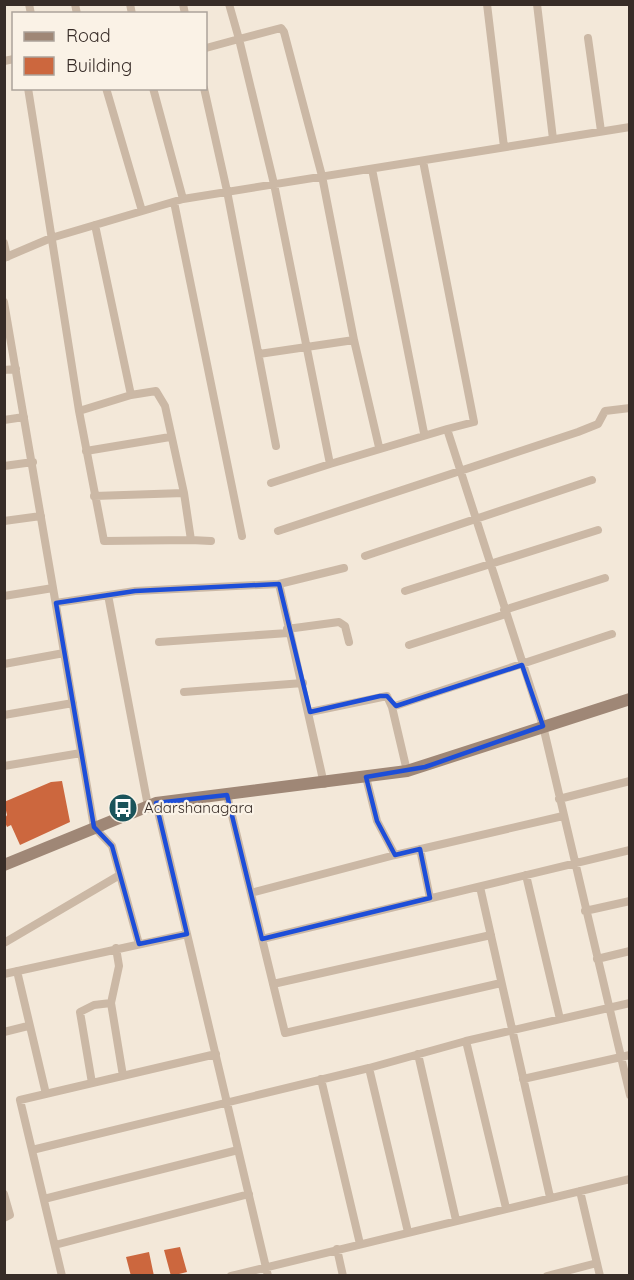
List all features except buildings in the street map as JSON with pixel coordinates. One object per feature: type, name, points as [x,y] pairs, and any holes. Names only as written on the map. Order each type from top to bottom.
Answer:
[{"type":"street","points":[[229,4],[274,183],[330,464]]},
{"type":"street","points":[[487,4],[504,147]]},
{"type":"street","points":[[537,4],[553,140]]},
{"type":"street","points":[[207,48],[276,28],[281,28],[284,32],[322,176],[354,340],[379,447]]},
{"type":"street","points":[[588,38],[601,131]]},
{"type":"street","points":[[28,90],[79,411],[104,541],[191,540],[211,542]]},
{"type":"street","points":[[107,90],[142,211]]},
{"type":"street","points":[[153,90],[179,201],[242,536]]},
{"type":"street","points":[[204,90],[227,191],[276,446]]},
{"type":"street","points":[[4,243],[6,257],[51,238],[179,201],[227,191],[630,127]]},
{"type":"street","points":[[271,483],[424,433],[474,422],[423,161]]},
{"type":"street","points":[[372,169],[424,433]]},
{"type":"street","points":[[95,225],[131,395]]},
{"type":"street","points":[[4,302],[94,826],[112,846],[118,876],[139,944]]},
{"type":"street","points":[[259,354],[354,340]]},
{"type":"street","points":[[4,370],[16,369]]},
{"type":"street","points":[[79,411],[131,395],[156,391],[165,406],[184,493],[191,540]]},
{"type":"street","points":[[278,531],[592,427],[601,421],[605,411],[630,408]]},
{"type":"street","points":[[4,420],[24,417]]},
{"type":"street","points":[[447,429],[489,565],[543,726],[608,1008],[625,1057],[630,1095]]},
{"type":"street","points":[[87,451],[170,437]]},
{"type":"street","points":[[4,466],[33,462]]},
{"type":"street","points":[[365,556],[592,480]]},
{"type":"street","points":[[94,496],[184,493]]},
{"type":"street","points":[[4,520],[41,516]]},
{"type":"street","points":[[405,591],[598,530]]},
{"type":"street","points":[[56,603],[135,591],[279,584],[344,568]]},
{"type":"street","points":[[409,645],[605,578]]},
{"type":"street","points":[[279,584],[288,631],[310,712],[324,784]]},
{"type":"street","points":[[4,596],[53,588]]},
{"type":"street","points":[[108,595],[152,805],[187,934],[267,1271]]},
{"type":"street","points":[[159,642],[288,631],[339,622],[345,626],[349,642]]},
{"type":"street","points":[[392,707],[612,634]]},
{"type":"street","points":[[4,664],[64,653]]},
{"type":"street","points":[[184,692],[303,683]]},
{"type":"street","points":[[310,712],[387,696],[392,707],[407,771]]},
{"type":"street","points":[[4,865],[94,826],[152,805],[324,784],[407,771],[630,699]]},
{"type":"street","points":[[4,716],[73,703]]},
{"type":"street","points":[[4,766],[81,753]]},
{"type":"street","points":[[366,777],[377,821],[395,855]]},
{"type":"street","points":[[559,799],[630,781]]},
{"type":"street","points":[[227,795],[285,1033],[501,983]]},
{"type":"street","points":[[251,893],[395,855],[563,816]]},
{"type":"street","points":[[420,849],[430,898]]},
{"type":"street","points":[[262,939],[630,850]]},
{"type":"street","points":[[526,875],[560,1019]]},
{"type":"street","points":[[4,943],[118,876]]},
{"type":"street","points":[[480,887],[550,1197]]},
{"type":"street","points":[[585,911],[630,901]]},
{"type":"street","points":[[4,974],[187,934]]},
{"type":"street","points":[[273,984],[490,935]]},
{"type":"street","points":[[116,948],[118,966],[111,1003],[123,1076]]},
{"type":"street","points":[[597,959],[630,951]]},
{"type":"street","points":[[17,971],[28,1026],[46,1094]]},
{"type":"street","points":[[92,1083],[80,1012],[94,1005],[111,1003]]},
{"type":"street","points":[[32,1150],[369,1068],[512,1029],[630,1003]]},
{"type":"street","points":[[4,1032],[28,1026]]},
{"type":"street","points":[[465,1041],[506,1208]]},
{"type":"street","points":[[62,1275],[20,1100],[216,1054]]},
{"type":"street","points":[[418,1054],[456,1220]]},
{"type":"street","points":[[523,1078],[625,1057]]},
{"type":"street","points":[[369,1068],[408,1232]]},
{"type":"street","points":[[321,1079],[360,1244]]},
{"type":"street","points":[[44,1199],[238,1150]]},
{"type":"street","points":[[231,1275],[267,1271],[337,1249],[630,1179]]},
{"type":"street","points":[[580,1191],[600,1275]]},
{"type":"street","points":[[4,1194],[10,1215],[4,1218]]},
{"type":"street","points":[[55,1245],[249,1194]]},
{"type":"street","points":[[337,1249],[344,1275]]},
{"type":"street","points":[[550,1275],[597,1263]]},
{"type":"highlighted area","points":[[279,584],[310,712],[380,696],[387,696],[396,706],[522,665],[543,726],[425,767],[366,777],[377,821],[395,855],[420,849],[430,898],[262,939],[227,795],[156,803],[187,934],[139,944],[112,846],[94,827],[56,603],[135,591]]},
{"type":"place","name":"Adarshanagara","points":[[123,808]]}]
